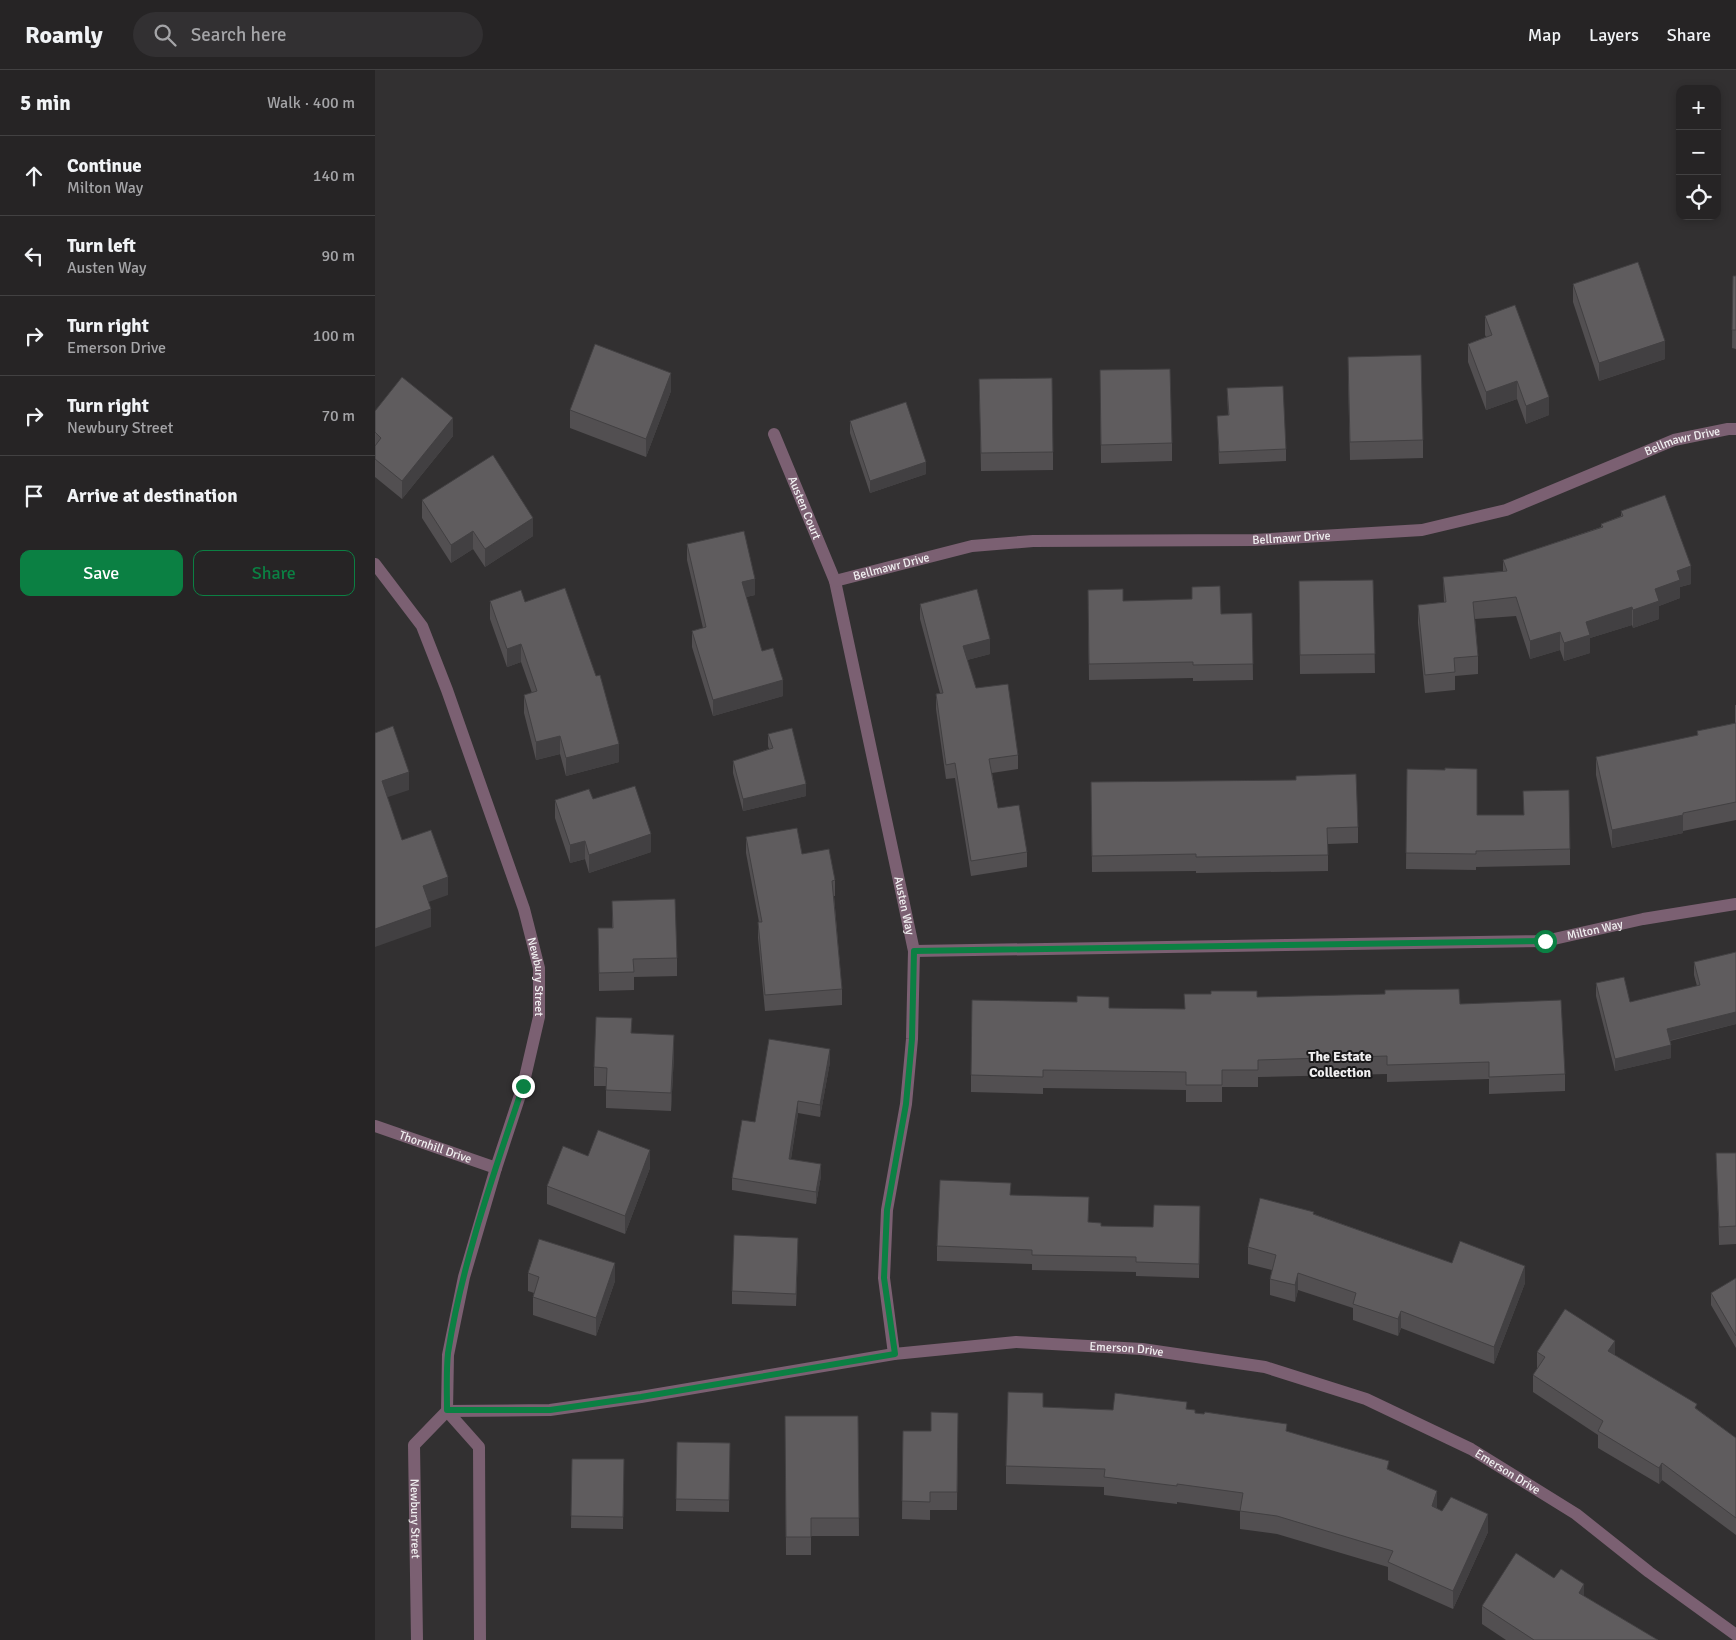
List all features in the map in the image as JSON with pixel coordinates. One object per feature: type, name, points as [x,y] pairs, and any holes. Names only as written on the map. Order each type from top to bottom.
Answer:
[{"type":"street","name":"Bellmawr Drive","points":[[835,581],[981,545],[1033,541],[1254,540],[1422,530],[1506,510],[1674,440],[1736,429]]},
{"type":"street","name":"Austen Court","points":[[774,434],[835,581]]},
{"type":"street","name":"Newbury Street","points":[[375,564],[421,626],[447,690],[524,909],[539,968],[539,1017],[523,1086],[496,1168],[462,1286],[448,1355],[447,1410],[414,1445],[417,1640]]},
{"type":"street","name":"Austen Way","points":[[835,581],[914,951],[912,1039],[906,1104],[887,1210],[884,1278],[895,1354]]},
{"type":"street","name":"Milton Way","points":[[914,951],[1545,941],[1643,919],[1736,904]]},
{"type":"street","name":"Thornhill Drive","points":[[375,1126],[496,1168]]},
{"type":"street","name":"Emerson Drive","points":[[447,1410],[550,1410],[641,1397],[895,1354],[1016,1342],[1142,1349],[1265,1367],[1366,1399],[1471,1449],[1576,1514],[1649,1572],[1736,1635]]},
{"type":"street","points":[[447,1410],[479,1446],[480,1640]]},
{"type":"building","points":[[1638,262],[1665,341],[1599,363],[1573,284]]},
{"type":"building","points":[[1733,276],[1736,276],[1736,330],[1732,330]]},
{"type":"building","points":[[1515,305],[1549,397],[1526,406],[1517,381],[1486,392],[1468,344],[1492,335],[1485,316]]},
{"type":"building","points":[[595,344],[671,373],[646,439],[570,410]]},
{"type":"building","points":[[1421,355],[1423,440],[1350,442],[1348,357]]},
{"type":"building","points":[[1170,369],[1172,443],[1101,445],[1100,370]]},
{"type":"building","points":[[402,377],[453,418],[402,481],[375,459],[375,446],[381,438],[375,432],[375,411]]},
{"type":"building","points":[[1052,378],[1053,452],[981,453],[979,379]]},
{"type":"building","points":[[1283,386],[1286,449],[1219,452],[1217,416],[1229,415],[1227,388]]},
{"type":"building","points":[[906,402],[926,462],[870,481],[850,421]]},
{"type":"building","points":[[493,455],[533,518],[485,549],[473,531],[451,545],[422,500]]},
{"type":"building","points":[[1665,495],[1691,566],[1677,571],[1680,580],[1655,589],[1659,601],[1633,610],[1632,607],[1586,622],[1590,635],[1564,643],[1560,632],[1530,641],[1516,597],[1473,602],[1478,656],[1454,658],[1455,672],[1425,675],[1418,605],[1446,602],[1443,577],[1507,571],[1503,560],[1603,527],[1601,524],[1623,516],[1621,511]]},
{"type":"building","points":[[744,531],[755,579],[742,582],[762,651],[773,648],[783,680],[713,700],[692,631],[706,627],[687,544]]},
{"type":"building","points":[[1373,580],[1375,654],[1300,655],[1299,581]]},
{"type":"building","points":[[1220,586],[1221,614],[1252,613],[1253,664],[1193,665],[1193,662],[1089,664],[1088,590],[1123,589],[1123,601],[1192,599],[1192,587]]},
{"type":"building","points":[[565,588],[596,676],[600,675],[619,744],[566,758],[560,736],[536,742],[524,695],[537,691],[521,644],[507,649],[490,601],[521,590],[525,602]]},
{"type":"building","points":[[977,589],[990,639],[963,646],[976,688],[1008,684],[1018,755],[989,759],[998,808],[1019,805],[1027,852],[971,861],[955,763],[946,765],[936,694],[943,693],[920,604]]},
{"type":"building","points":[[1736,723],[1736,802],[1612,830],[1596,757],[1698,735],[1697,731]]},
{"type":"building","points":[[393,726],[409,772],[382,781],[402,840],[431,830],[448,877],[423,886],[431,909],[375,929],[375,733]]},
{"type":"building","points":[[792,728],[806,784],[743,799],[733,761],[773,748],[768,734]]},
{"type":"building","points":[[1445,768],[1477,769],[1477,815],[1524,815],[1523,791],[1569,790],[1570,849],[1476,851],[1476,854],[1406,853],[1407,769],[1445,770]]},
{"type":"building","points":[[1356,774],[1358,827],[1327,828],[1328,855],[1196,857],[1196,854],[1092,856],[1091,782],[1296,780],[1296,776]]},
{"type":"building","points":[[635,786],[651,834],[589,855],[585,841],[570,845],[555,800],[589,789],[593,799]]},
{"type":"building","points":[[797,828],[802,854],[829,849],[835,880],[832,881],[842,989],[765,995],[758,922],[762,922],[746,837]]},
{"type":"building","points":[[675,899],[677,958],[633,959],[634,972],[599,973],[598,928],[613,928],[612,901]]},
{"type":"building","points":[[1736,952],[1736,1012],[1667,1029],[1671,1045],[1615,1059],[1596,983],[1624,977],[1630,1002],[1700,985],[1694,962]]},
{"type":"building","points":[[1459,989],[1460,1004],[1561,1000],[1565,1074],[1489,1077],[1489,1062],[1387,1065],[1387,1056],[1258,1060],[1258,1070],[1222,1070],[1222,1085],[1186,1085],[1186,1072],[1043,1070],[1043,1077],[971,1075],[972,1000],[1077,1002],[1077,996],[1109,997],[1109,1008],[1185,1009],[1184,994],[1211,994],[1211,991],[1257,991],[1257,997],[1385,994],[1385,990]]},
{"type":"building","points":[[596,1017],[632,1018],[631,1033],[674,1035],[671,1093],[606,1090],[607,1068],[594,1067]]},
{"type":"building","points":[[769,1039],[830,1049],[820,1105],[798,1101],[789,1159],[821,1164],[816,1192],[732,1178],[742,1120],[755,1122]]},
{"type":"building","points":[[598,1130],[650,1150],[625,1216],[547,1186],[563,1146],[588,1156]]},
{"type":"building","points":[[1716,1153],[1736,1153],[1736,1226],[1719,1227]]},
{"type":"building","points":[[940,1180],[1011,1183],[1010,1195],[1089,1197],[1088,1222],[1101,1223],[1101,1226],[1153,1227],[1154,1205],[1200,1206],[1199,1264],[1136,1262],[1136,1257],[1032,1255],[1032,1250],[937,1246]]},
{"type":"building","points":[[1260,1198],[1314,1212],[1313,1214],[1452,1263],[1460,1241],[1525,1266],[1494,1347],[1401,1311],[1398,1319],[1353,1304],[1356,1293],[1298,1273],[1295,1285],[1270,1279],[1276,1255],[1248,1247]]},
{"type":"building","points":[[734,1235],[798,1238],[796,1294],[732,1291]]},
{"type":"building","points":[[539,1239],[615,1263],[596,1318],[533,1297],[539,1277],[528,1273]]},
{"type":"building","points":[[1736,1278],[1736,1336],[1711,1293]]},
{"type":"building","points":[[1565,1309],[1615,1341],[1608,1351],[1697,1404],[1695,1408],[1736,1438],[1736,1518],[1662,1463],[1659,1468],[1598,1431],[1603,1421],[1533,1375],[1545,1357],[1537,1352]]},
{"type":"building","points":[[1008,1392],[1043,1393],[1043,1407],[1113,1410],[1115,1393],[1187,1402],[1186,1409],[1195,1410],[1195,1413],[1204,1414],[1205,1412],[1287,1424],[1286,1431],[1389,1461],[1387,1469],[1437,1491],[1432,1506],[1442,1511],[1451,1497],[1488,1514],[1453,1591],[1388,1562],[1393,1551],[1277,1516],[1240,1511],[1243,1493],[1104,1477],[1105,1469],[1006,1466]]},
{"type":"building","points":[[931,1412],[958,1413],[957,1492],[930,1492],[930,1502],[902,1501],[903,1431],[931,1431]]},
{"type":"building","points":[[785,1416],[858,1416],[859,1518],[811,1518],[811,1537],[786,1537]]},
{"type":"building","points":[[677,1442],[730,1443],[729,1500],[676,1499]]},
{"type":"building","points":[[572,1459],[624,1459],[623,1517],[571,1516]]},
{"type":"building","points":[[1516,1553],[1554,1578],[1561,1569],[1584,1584],[1579,1593],[1658,1640],[1534,1640],[1482,1606]]},
{"type":"district","name":"The Estate Collection","points":[[1340,1064]]},
{"type":"route","points":[[523,1086],[496,1168],[464,1277],[448,1355],[447,1410],[550,1410],[641,1397],[895,1354],[884,1278],[887,1210],[906,1104],[912,1039],[914,951],[1545,941]]}]
